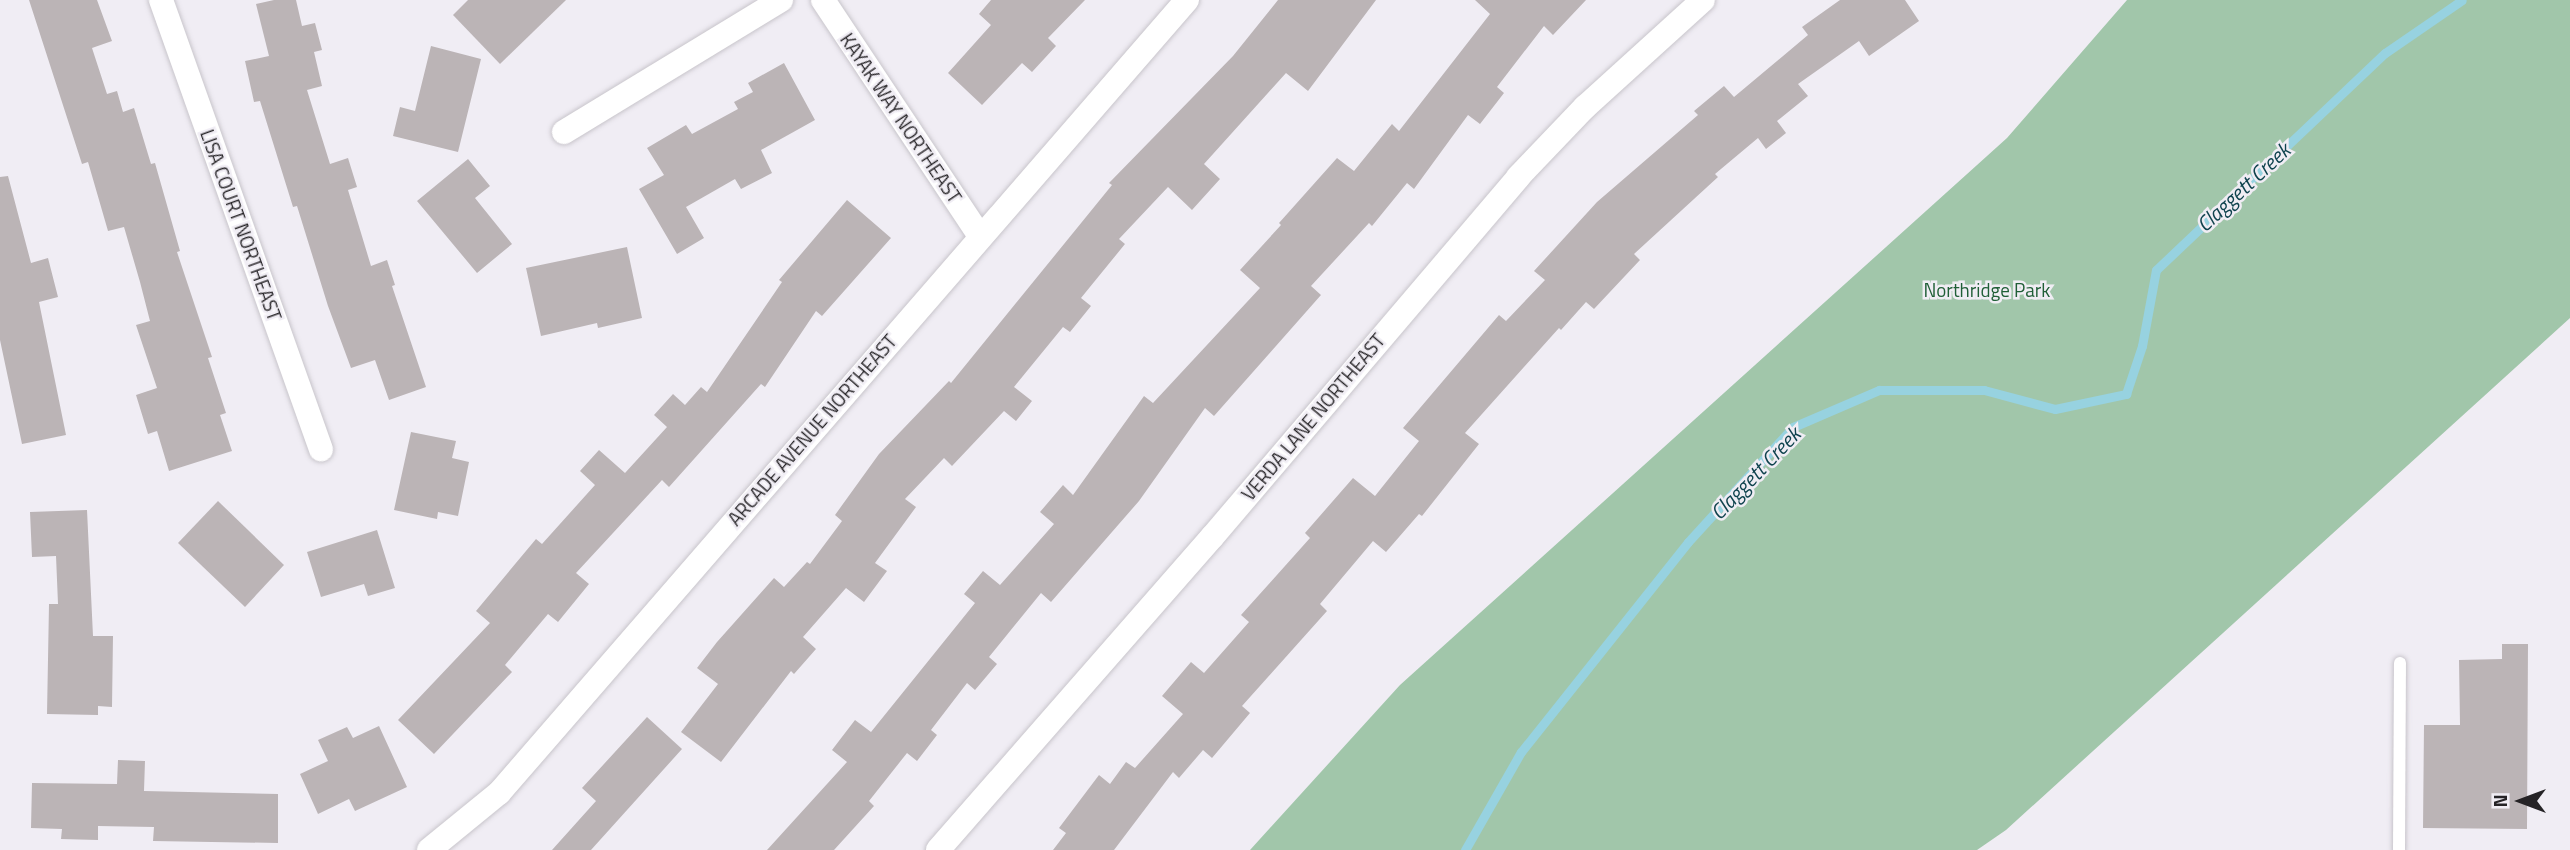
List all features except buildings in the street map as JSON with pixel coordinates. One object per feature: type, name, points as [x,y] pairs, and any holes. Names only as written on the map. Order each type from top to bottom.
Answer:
[{"type":"street","name":"LISA COURT NORTHEAST","points":[[161,0],[321,449]]},
{"type":"street","points":[[564,132],[781,0]]},
{"type":"street","name":"KAYAK WAY NORTHEAST","points":[[823,0],[980,236]]},
{"type":"street","name":"ARCADE AVENUE NORTHEAST","points":[[429,850],[499,793],[1187,0]]},
{"type":"street","name":"VERDA LANE NORTHEAST","points":[[938,850],[1213,536],[1518,177],[1585,107],[1702,0]]},
{"type":"lane","points":[[2399,850],[2400,663]]},
{"type":"green space","name":"Northridge Park","points":[[2127,0],[2570,0],[2570,318],[2006,830],[1977,850],[1250,850],[1400,685],[2007,138]]},
{"type":"waterway","name":"Claggett Creek","points":[[1465,850],[1521,752],[1688,542],[1793,427],[1879,390],[1984,390],[2055,409],[2126,394],[2142,346],[2156,270],[2385,53],[2462,0]]}]
